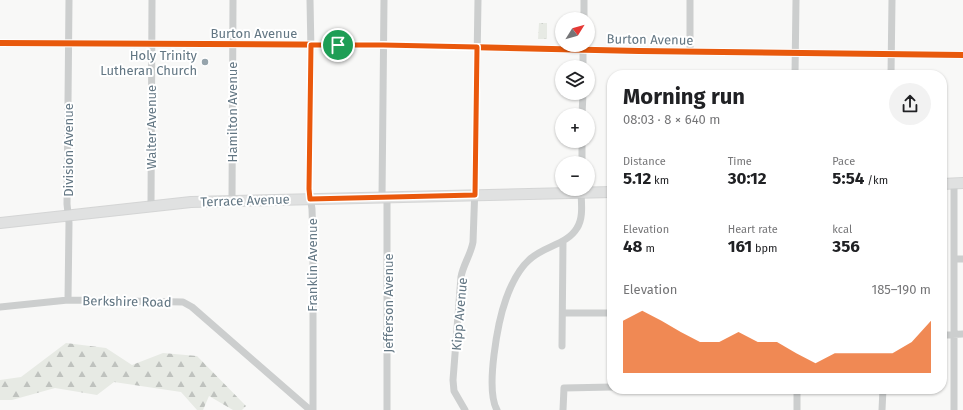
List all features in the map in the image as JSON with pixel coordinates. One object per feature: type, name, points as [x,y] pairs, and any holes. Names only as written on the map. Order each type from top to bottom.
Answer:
[{"type":"main road","points":[[947,184],[958,183]]},
{"type":"main road","name":"Terrace Avenue","points":[[595,191],[607,192]]},
{"type":"main road","name":"Terrace Avenue","points":[[0,223],[191,202],[555,192]]},
{"type":"street","name":"Division Avenue","points":[[68,300],[67,204],[69,0]]},
{"type":"street","name":"Walter Avenue","points":[[151,206],[152,0]]},
{"type":"street","name":"Hamilton Avenue","points":[[232,200],[233,0]]},
{"type":"street","name":"Franklin Avenue","points":[[310,0],[311,45],[309,189],[312,209],[313,240],[311,410]]},
{"type":"street","name":"Jefferson Avenue","points":[[384,0],[383,45],[387,410]]},
{"type":"street","name":"Kipp Avenue","points":[[465,410],[454,391],[453,380],[462,277],[472,244],[475,195],[478,0]]},
{"type":"street","points":[[584,0],[584,12]]},
{"type":"street","points":[[690,0],[690,51]]},
{"type":"street","points":[[795,70],[796,0]]},
{"type":"street","points":[[892,0],[892,70]]},
{"type":"street","name":"Burton Avenue","points":[[0,43],[383,45],[477,52],[555,48]]},
{"type":"street","name":"Burton Avenue","points":[[595,47],[690,51],[963,55]]},
{"type":"street","points":[[954,410],[954,259],[958,183]]},
{"type":"street","points":[[497,410],[492,395],[492,373],[499,324],[506,298],[526,263],[535,255],[573,234],[580,221],[581,196]]},
{"type":"street","points":[[562,346],[563,240]]},
{"type":"street","points":[[954,259],[963,259]]},
{"type":"street","name":"Berkshire Road","points":[[0,307],[68,300],[188,303],[311,410]]},
{"type":"street","points":[[563,313],[607,313]]},
{"type":"street","points":[[947,335],[963,334]]},
{"type":"street","points":[[563,410],[564,388],[607,388]]},
{"type":"street","points":[[797,394],[797,410]]},
{"type":"street","points":[[882,394],[882,410]]},
{"type":"street","points":[[954,401],[963,401]]},
{"type":"green space","points":[[539,23],[547,23],[547,39],[538,39]]},
{"type":"green space","points":[[66,343],[106,348],[132,365],[163,353],[197,356],[246,406],[242,410],[233,410],[209,396],[203,410],[197,410],[181,392],[114,382],[97,395],[55,388],[12,400],[0,400],[0,380],[21,377]]},
{"type":"cycle path","points":[[0,43],[383,45],[639,51],[963,55]]},
{"type":"place","name":"Holy Trinity Lutheran Church","points":[[205,62]]},
{"type":"route","points":[[311,45],[338,45],[477,47],[475,195],[310,199],[311,45]]}]
